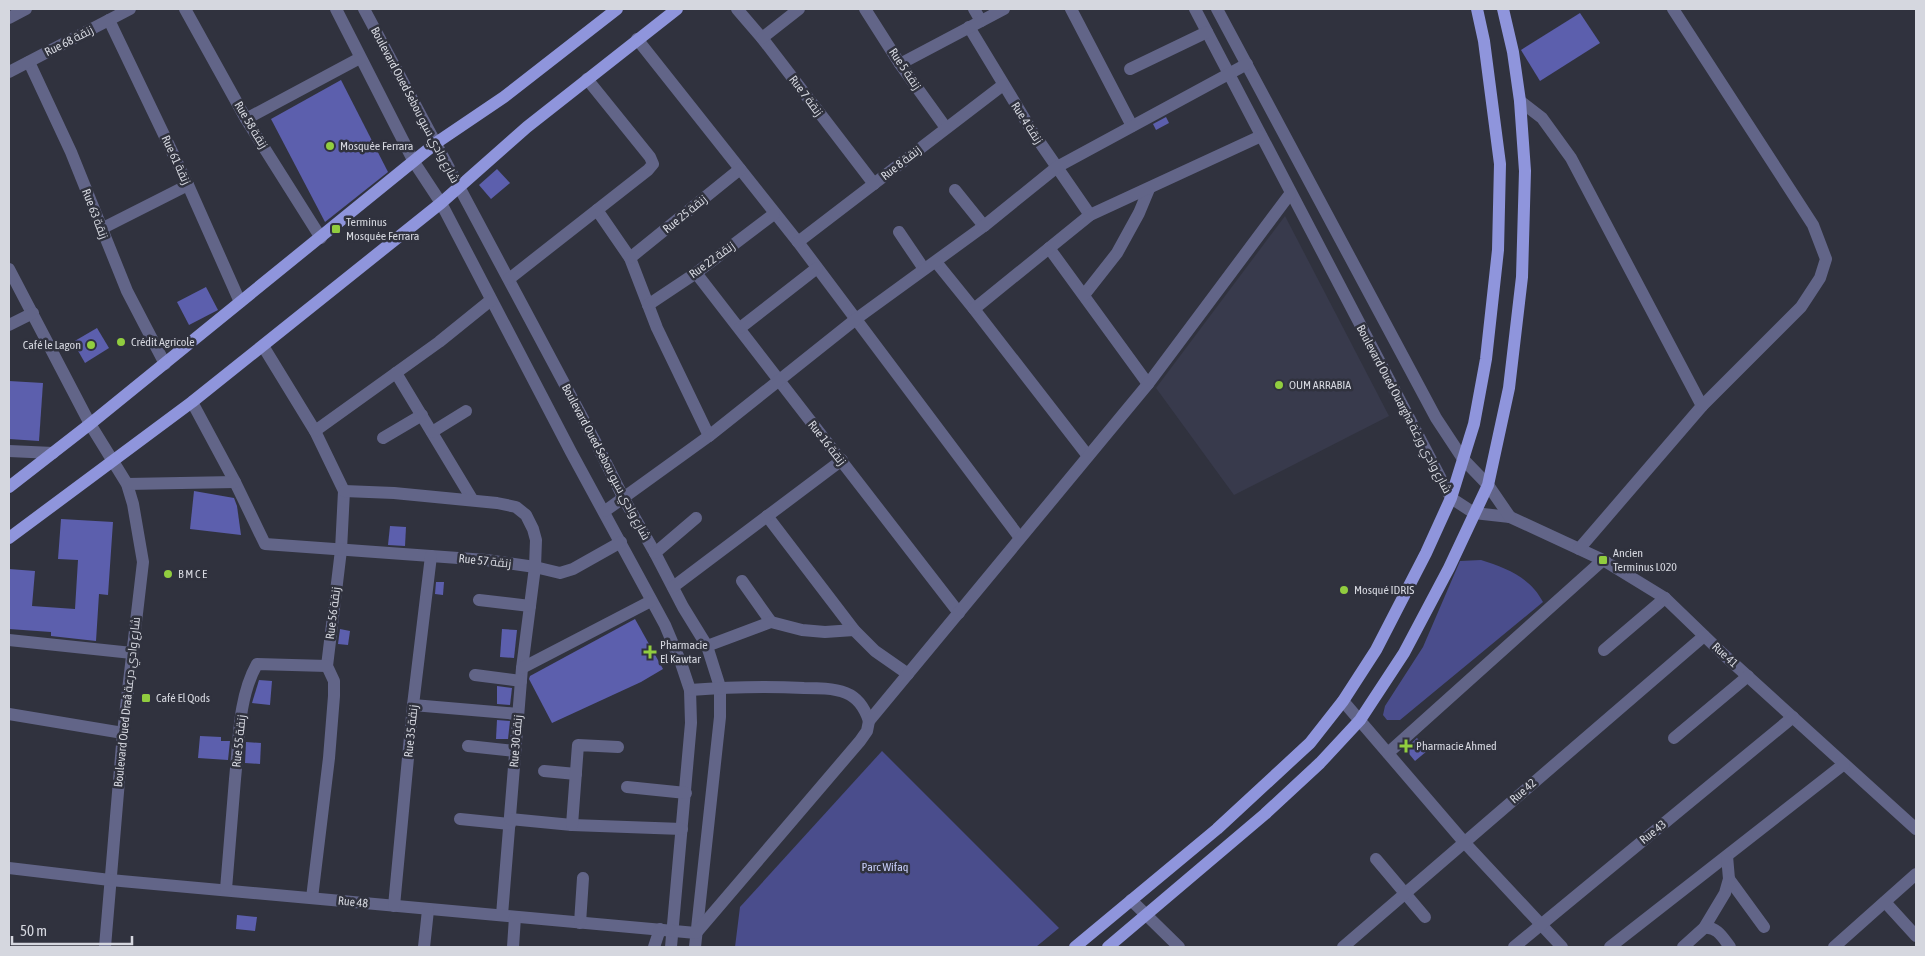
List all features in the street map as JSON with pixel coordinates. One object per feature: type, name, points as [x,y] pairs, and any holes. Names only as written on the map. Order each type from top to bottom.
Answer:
[{"type":"main road","points":[[9,538],[114,462],[263,346],[441,204],[527,127],[677,9]]},
{"type":"main road","points":[[1074,947],[1217,829],[1310,742],[1343,701],[1376,650],[1426,553],[1450,498],[1474,424],[1486,359],[1498,250],[1500,164],[1484,41],[1476,9]]},
{"type":"main road","points":[[1108,947],[1264,814],[1320,763],[1360,720],[1404,653],[1449,568],[1488,485],[1509,388],[1522,277],[1526,171],[1520,102],[1513,52],[1503,9]]},
{"type":"main road","points":[[9,487],[165,364],[436,143],[504,97],[614,10]]},
{"type":"street","points":[[9,18],[26,9]]},
{"type":"street","name":"Rue 68 زنقة","points":[[9,72],[130,9]]},
{"type":"street","name":"Rue 58 زنقة","points":[[186,9],[246,119],[321,238]]},
{"type":"street","name":"Boulevard Oued Sebou شارع وادي سبو","points":[[336,9],[414,162],[441,204],[665,625],[681,663],[690,690],[691,723],[671,947]]},
{"type":"street","name":"Boulevard Oued Sebou شارع وادي سبو","points":[[364,9],[509,278],[624,499],[707,646],[720,687],[720,717],[695,947]]},
{"type":"street","name":"Rue 7 زنقة","points":[[737,9],[762,38],[874,184]]},
{"type":"street","points":[[762,38],[799,9]]},
{"type":"street","name":"Rue 5 زنقة","points":[[865,9],[900,64],[946,128]]},
{"type":"street","points":[[974,9],[981,21]]},
{"type":"street","points":[[900,64],[1004,9]]},
{"type":"street","points":[[1071,9],[1132,126]]},
{"type":"street","name":"Boulevard Oued Ouargha شارع وادي ورغة","points":[[1195,9],[1450,498],[1474,513],[1510,517]]},
{"type":"street","name":"Boulevard Oued Ouargha شارع وادي ورغة","points":[[1217,9],[1436,418],[1463,459],[1488,485],[1510,517]]},
{"type":"street","points":[[1579,549],[1702,406],[1801,307],[1820,278],[1826,259],[1813,225],[1673,9]]},
{"type":"street","name":"Rue 61 زنقة","points":[[109,20],[188,185],[240,302]]},
{"type":"street","name":"Rue 4 زنقة","points":[[969,27],[1003,84],[1090,215]]},
{"type":"street","points":[[1130,69],[1207,32]]},
{"type":"street","points":[[637,39],[818,268],[1020,538]]},
{"type":"street","points":[[246,119],[360,58]]},
{"type":"street","name":"Rue 63 زنقة","points":[[29,62],[71,152],[127,291],[165,364]]},
{"type":"street","points":[[604,512],[710,436],[856,320],[984,226],[1057,167],[1247,64]]},
{"type":"street","points":[[509,278],[648,170],[653,164],[650,157],[587,79]]},
{"type":"street","name":"Rue 8 زنقة","points":[[798,242],[1003,84]]},
{"type":"street","points":[[1520,102],[1542,118],[1571,158],[1702,406]]},
{"type":"street","points":[[974,309],[1090,215],[1261,136]]},
{"type":"street","name":"Rue 25 زنقة","points":[[630,258],[740,169]]},
{"type":"street","points":[[101,229],[188,185]]},
{"type":"street","points":[[1084,295],[1118,253],[1149,189]]},
{"type":"street","points":[[955,190],[984,226]]},
{"type":"street","points":[[696,933],[860,742],[867,731],[869,721],[1148,384],[1290,194]]},
{"type":"street","points":[[596,210],[630,258],[656,328],[710,436]]},
{"type":"street","name":"Rue 22 زنقة","points":[[648,305],[696,273],[774,214]]},
{"type":"street","points":[[899,232],[924,269]]},
{"type":"street","points":[[1049,248],[1148,384]]},
{"type":"street","points":[[936,262],[1088,456]]},
{"type":"street","points":[[740,328],[818,268]]},
{"type":"street","name":"Boulevard Oued Draâ شارع وادي درعة","points":[[9,269],[90,424],[127,484],[133,504],[143,562],[123,733],[105,947]]},
{"type":"street","name":"Rue 16 زنقة","points":[[696,273],[842,460],[958,613]]},
{"type":"street","points":[[315,431],[439,342],[491,300]]},
{"type":"street","points":[[9,325],[33,313]]},
{"type":"street","name":"Rue 56 زنقة","points":[[263,346],[315,431],[344,491],[341,550],[327,666],[334,681],[334,696],[329,758],[312,898]]},
{"type":"street","points":[[396,373],[472,499]]},
{"type":"street","points":[[127,484],[235,482],[192,402]]},
{"type":"street","points":[[432,432],[466,411]]},
{"type":"street","points":[[383,438],[422,415]]},
{"type":"street","points":[[9,451],[53,453]]},
{"type":"street","points":[[673,587],[842,460]]},
{"type":"street","name":"Rue 57 زنقة","points":[[235,482],[265,544],[486,560],[535,567],[551,572],[566,572],[621,542]]},
{"type":"street","name":"Rue 30 زنقة","points":[[344,491],[472,499],[516,507],[526,516],[536,540],[535,567],[521,674],[502,915]]},
{"type":"street","points":[[767,516],[854,630],[875,652],[908,674]]},
{"type":"street","name":"Rue 41","points":[[1510,517],[1603,560],[1664,598],[1916,829]]},
{"type":"street","points":[[655,553],[696,518]]},
{"type":"street","name":"Rue 35 زنقة","points":[[394,906],[413,705],[431,556]]},
{"type":"street","points":[[1388,753],[1603,560]]},
{"type":"street","points":[[742,581],[771,622]]},
{"type":"street","points":[[1604,650],[1664,598]]},
{"type":"street","points":[[479,600],[530,606]]},
{"type":"street","points":[[475,675],[521,674],[651,601]]},
{"type":"street","points":[[707,646],[771,622],[802,630],[825,632],[854,630]]},
{"type":"street","name":"Rue 42","points":[[1343,947],[1704,636]]},
{"type":"street","points":[[9,640],[132,654]]},
{"type":"street","name":"Rue 55 زنقة","points":[[226,890],[239,741],[245,693],[250,677],[258,664],[327,666]]},
{"type":"street","points":[[1674,738],[1748,676]]},
{"type":"street","points":[[690,690],[720,687],[775,686],[831,689],[847,694],[859,702],[865,709],[869,721]]},
{"type":"street","points":[[1343,701],[1464,842],[1562,947]]},
{"type":"street","points":[[413,705],[518,714]]},
{"type":"street","points":[[9,714],[123,733]]},
{"type":"street","name":"Rue 43","points":[[1514,947],[1793,717]]},
{"type":"street","points":[[572,825],[578,745],[618,747]]},
{"type":"street","points":[[468,746],[515,751]]},
{"type":"street","points":[[1610,947],[1844,764]]},
{"type":"street","points":[[544,772],[576,774]]},
{"type":"street","points":[[628,787],[686,793]]},
{"type":"street","points":[[460,819],[682,829]]},
{"type":"street","points":[[1683,947],[1704,928],[1726,893],[1729,880],[1727,856]]},
{"type":"street","points":[[1376,859],[1425,917]]},
{"type":"street","name":"Rue 48","points":[[9,868],[110,880],[696,933]]},
{"type":"street","points":[[1834,947],[1916,874]]},
{"type":"street","points":[[580,923],[583,878]]},
{"type":"street","points":[[1729,880],[1764,927]]},
{"type":"street","points":[[1131,900],[1179,947]]},
{"type":"street","points":[[1885,902],[1916,936]]},
{"type":"street","points":[[424,947],[428,910]]},
{"type":"street","points":[[512,947],[515,917]]},
{"type":"street","points":[[1704,928],[1711,927],[1716,930],[1730,947]]},
{"type":"street","points":[[654,947],[660,929]]},
{"type":"shaded area","points":[[1285,216],[1389,416],[1234,495],[1156,388]]},
{"type":"green space","points":[[1481,560],[1508,570],[1524,580],[1538,593],[1543,602],[1400,720],[1387,720],[1383,715],[1385,706],[1423,647],[1460,561]]},
{"type":"green space","name":"Parc Wifaq","points":[[882,751],[1059,928],[1036,947],[735,947],[740,907]]},
{"type":"building","points":[[1580,13],[1600,43],[1540,81],[1521,50]]},
{"type":"building","name":"Mosquée Ferrara","points":[[341,80],[388,172],[325,222],[271,119]]},
{"type":"building","points":[[1166,117],[1169,123],[1156,130],[1153,124]]},
{"type":"building","points":[[497,169],[510,183],[491,199],[479,185]]},
{"type":"building","points":[[206,287],[218,310],[189,325],[177,302]]},
{"type":"building","name":"Café le Lagon","points":[[97,328],[109,348],[85,363],[73,342]]},
{"type":"building","points":[[9,381],[43,383],[39,441],[9,439]]},
{"type":"building","points":[[194,491],[234,498],[241,535],[190,529]]},
{"type":"building","points":[[61,519],[113,522],[108,595],[99,594],[96,641],[51,636],[51,632],[9,629],[9,569],[35,571],[32,606],[75,609],[78,560],[58,559]]},
{"type":"building","points":[[390,526],[406,527],[405,546],[388,545]]},
{"type":"building","points":[[436,582],[444,582],[443,595],[435,594]]},
{"type":"building","points":[[635,619],[663,669],[641,682],[552,723],[529,679],[530,676]]},
{"type":"building","points":[[340,629],[350,631],[348,645],[338,644]]},
{"type":"building","points":[[502,629],[517,630],[514,658],[500,657]]},
{"type":"building","points":[[259,680],[272,681],[270,705],[252,703]]},
{"type":"building","points":[[497,686],[512,688],[510,705],[497,704]]},
{"type":"building","points":[[497,720],[510,721],[508,739],[496,739]]},
{"type":"building","points":[[200,736],[221,737],[221,741],[230,741],[228,760],[198,758]]},
{"type":"building","points":[[1417,738],[1427,751],[1415,761],[1405,749]]},
{"type":"building","points":[[246,742],[261,743],[260,764],[245,763]]},
{"type":"building","points":[[237,915],[257,917],[255,931],[236,929]]},
{"type":"place","name":"Mosquée Ferrara","points":[[330,146]]},
{"type":"place","name":"Terminus Mosquée Ferrara","points":[[336,229]]},
{"type":"place","name":"Crédit Agricole","points":[[121,342]]},
{"type":"place","name":"Café le Lagon","points":[[91,345]]},
{"type":"place","name":"OUM ARRABIA","points":[[1279,385]]},
{"type":"place","name":"Ancien Terminus L020","points":[[1603,560]]},
{"type":"place","name":"B M C E","points":[[168,574]]},
{"type":"place","name":"Mosqué IDRIS","points":[[1344,590]]},
{"type":"place","name":"Pharmacie El Kawtar","points":[[650,652]]},
{"type":"place","name":"Café El Qods","points":[[146,698]]},
{"type":"place","name":"Pharmacie Ahmed","points":[[1406,746]]}]
